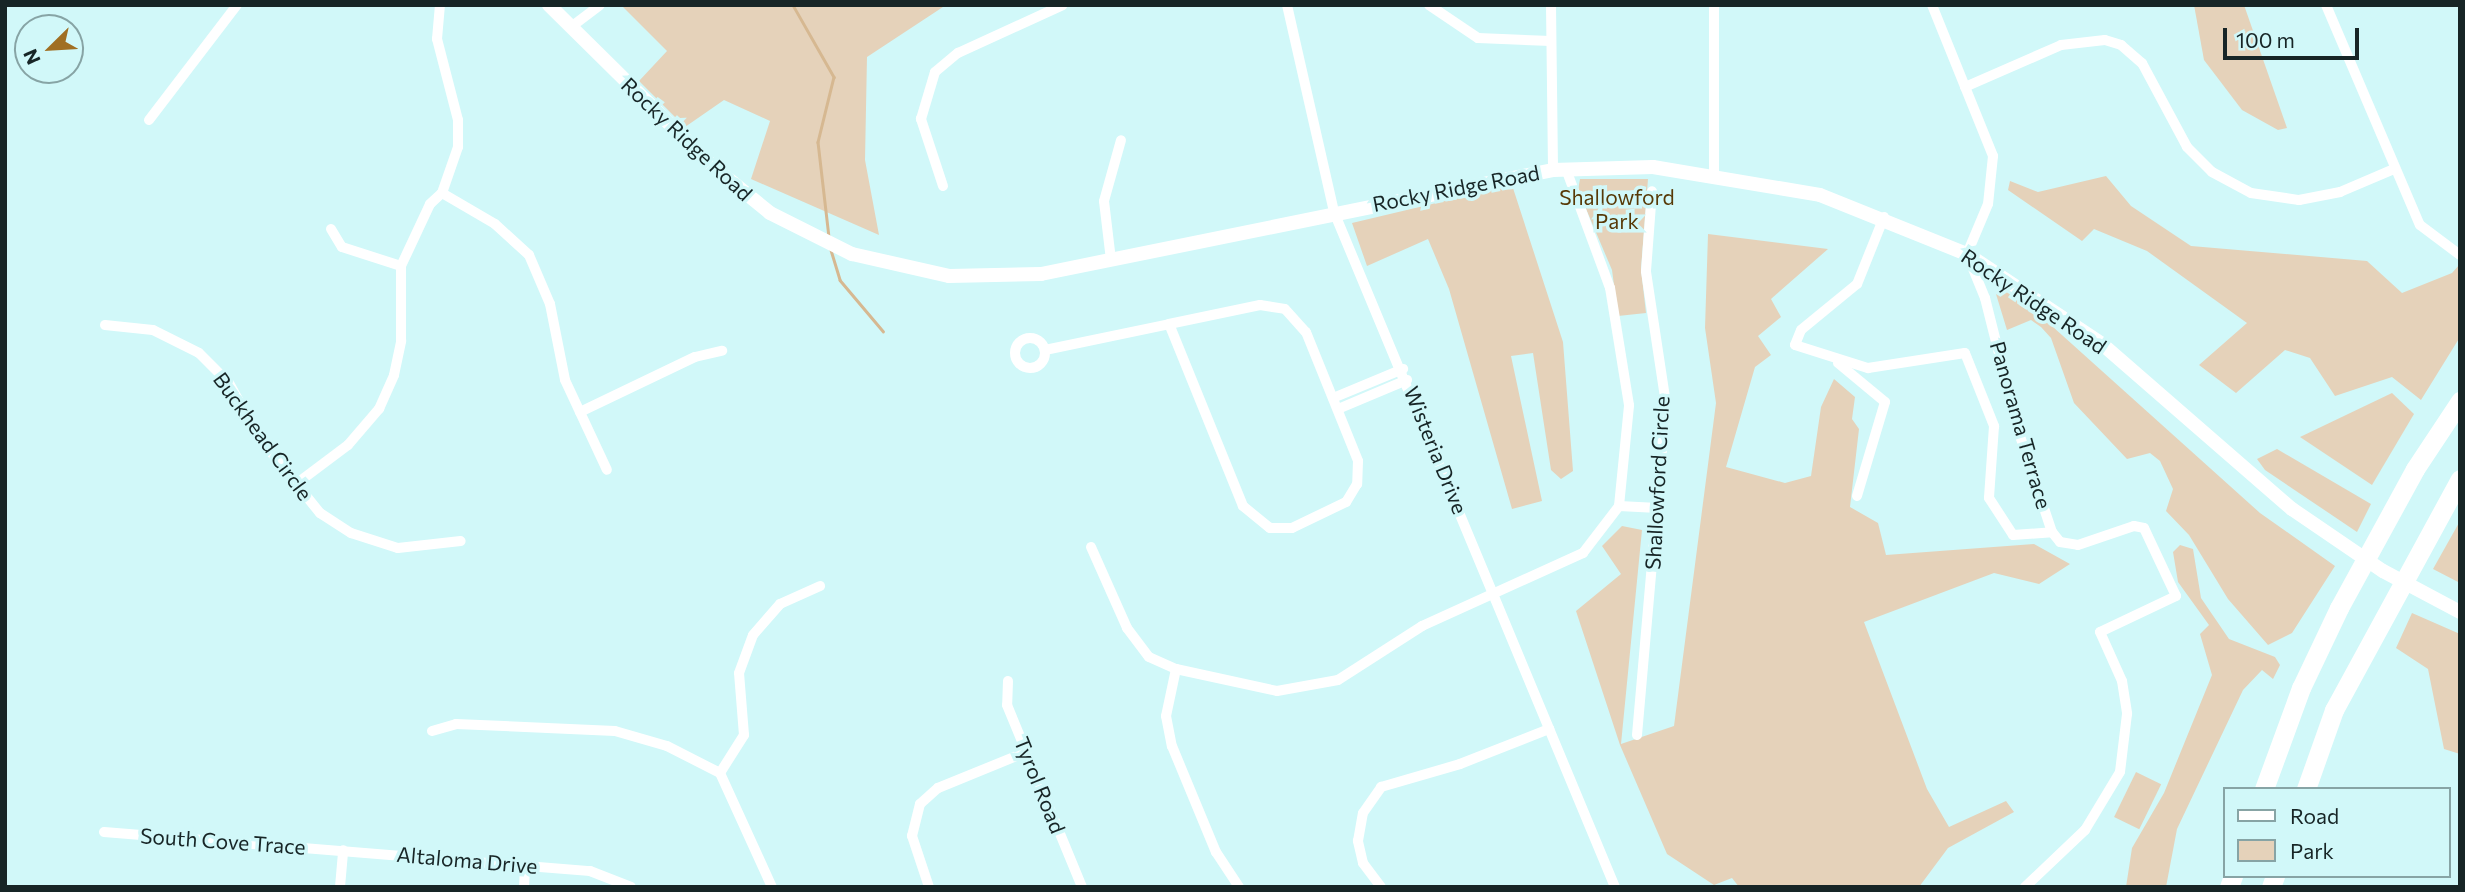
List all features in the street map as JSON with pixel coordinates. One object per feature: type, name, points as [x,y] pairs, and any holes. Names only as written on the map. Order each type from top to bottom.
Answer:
[{"type":"highway","points":[[2265,787],[2301,688],[2339,608],[2460,393]]},
{"type":"highway","points":[[2429,448],[2460,401]]},
{"type":"highway","points":[[2307,787],[2334,710],[2430,526],[2460,479]]},
{"type":"main road","name":"Rocky Ridge Road","points":[[549,5],[732,185],[797,229],[876,262],[990,278],[1111,260],[1334,212],[1560,169],[1647,166],[1714,173],[1820,195],[1884,217],[1967,254],[2102,344],[2292,509],[2383,570],[2460,612]]},
{"type":"street","points":[[296,484],[348,445],[379,409],[401,341],[401,266],[430,204],[442,194],[458,148],[458,120],[437,39],[440,5]]},
{"type":"street","points":[[571,27],[600,5]]},
{"type":"street","points":[[943,187],[920,119],[935,72],[958,54],[1063,5]]},
{"type":"street","name":"Wisteria Drive","points":[[1287,5],[1334,212],[1405,374],[1615,887]]},
{"type":"street","points":[[1429,5],[1478,38],[1551,41]]},
{"type":"street","points":[[1091,547],[1140,649],[1176,669],[1264,690],[1314,688],[1359,669],[1422,626],[1573,560],[1600,537],[1619,506],[1625,471],[1626,374],[1610,288],[1560,169],[1551,5]]},
{"type":"street","points":[[1714,5],[1714,173]]},
{"type":"street","points":[[1932,5],[1995,173],[1967,254]]},
{"type":"street","points":[[2326,5],[2420,225],[2460,255]]},
{"type":"street","points":[[149,120],[234,6]]},
{"type":"street","points":[[1965,88],[2062,46],[2105,40],[2121,45],[2142,63],[2187,147],[2212,173],[2251,193],[2299,200],[2340,192],[2394,169]]},
{"type":"street","points":[[1111,260],[1104,201],[1121,140]]},
{"type":"street","name":"Shallowford Circle","points":[[1637,735],[1666,404],[1647,271],[1652,191]]},
{"type":"street","points":[[442,194],[495,224],[529,255],[550,304],[565,380],[607,470]]},
{"type":"street","points":[[1884,217],[1857,284],[1795,338],[1795,345],[1806,353],[1868,368],[1965,353],[1994,426],[1989,498],[2013,535],[2052,532]]},
{"type":"street","points":[[331,229],[342,247],[401,266]]},
{"type":"street","name":"Panorama Terrace","points":[[1967,254],[1985,298],[2019,433],[2052,532],[2060,542],[2078,545],[2134,526],[2144,528],[2176,596],[2100,632],[2122,681],[2127,715],[2120,772],[2085,830],[2043,866],[2025,887]]},
{"type":"street","points":[[1045,350],[1169,324],[1260,305],[1285,309],[1306,332],[1358,461],[1352,494],[1292,528],[1261,524],[1239,499],[1169,324]]},
{"type":"street","name":"Buckhead Circle","points":[[105,325],[153,330],[199,353],[229,383],[258,436],[320,513],[369,541],[421,548],[461,541]]},
{"type":"street","points":[[580,412],[695,357],[722,351]]},
{"type":"street","points":[[1833,359],[1885,402],[1857,496]]},
{"type":"street","points":[[1336,403],[1405,374]]},
{"type":"street","points":[[1619,506],[1658,508]]},
{"type":"street","points":[[720,773],[744,735],[739,673],[753,635],[780,604],[820,586]]},
{"type":"street","points":[[1176,669],[1166,716],[1172,746],[1216,852],[1239,887]]},
{"type":"street","name":"Tyrol Road","points":[[1008,681],[1007,705],[1082,887]]},
{"type":"street","points":[[432,731],[456,724],[615,731],[667,746],[720,773],[772,887]]},
{"type":"street","points":[[1381,887],[1363,863],[1358,841],[1363,813],[1381,787],[1460,764],[1549,729]]},
{"type":"street","points":[[929,887],[912,836],[920,804],[938,788],[1026,751]]},
{"type":"street","name":"South Cove Trace","points":[[104,832],[343,850]]},
{"type":"street","points":[[340,887],[343,850]]},
{"type":"street","name":"Altaloma Drive","points":[[343,850],[590,871],[631,887]]},
{"type":"street","points":[[524,887],[525,867]]},
{"type":"green space","points":[[621,5],[946,5],[867,57],[865,160],[879,235],[751,179],[770,121],[724,100],[685,127],[639,81],[667,51]]},
{"type":"green space","points":[[2194,5],[2244,5],[2287,128],[2278,130],[2242,110],[2204,60]]},
{"type":"green space","points":[[2106,176],[2131,206],[2191,246],[2367,261],[2402,293],[2452,273],[2460,264],[2460,337],[2421,400],[2392,377],[2335,396],[2310,358],[2285,350],[2236,393],[2199,365],[2247,323],[2147,251],[2094,229],[2082,241],[2008,190],[2010,181],[2038,192]]},
{"type":"green space","name":"Shallowford Park","points":[[1580,179],[1648,179],[1641,269],[1646,313],[1618,316],[1612,270],[1578,190]]},
{"type":"green space","points":[[1512,185],[1563,342],[1573,471],[1561,479],[1551,470],[1533,353],[1511,356],[1542,501],[1512,509],[1449,289],[1428,239],[1367,266],[1352,223]]},
{"type":"green space","points":[[1708,234],[1828,249],[1771,299],[1781,317],[1758,336],[1771,355],[1755,367],[1726,467],[1785,483],[1811,476],[1821,407],[1834,379],[1855,397],[1852,419],[1859,429],[1850,507],[1878,523],[1886,555],[2034,544],[2070,564],[2039,584],[1994,573],[1864,622],[1927,789],[1949,827],[2006,801],[2014,812],[1948,848],[1919,887],[1739,887],[1732,878],[1714,885],[1667,854],[1620,745],[1576,611],[1621,574],[1602,546],[1622,526],[1642,530],[1621,744],[1674,726],[1716,403],[1705,328]]},
{"type":"green space","points":[[2000,288],[2033,309],[2260,513],[2335,566],[2292,633],[2268,645],[2228,599],[2189,535],[2166,511],[2173,489],[2160,461],[2150,453],[2127,459],[2074,403],[2051,338],[2041,327],[2031,320],[2007,330],[1996,294]]},
{"type":"green space","points":[[2392,393],[2414,414],[2372,485],[2300,437]]},
{"type":"green space","points":[[2277,449],[2371,504],[2357,532],[2265,470],[2257,459]]},
{"type":"green space","points":[[2460,521],[2460,583],[2433,569]]},
{"type":"green space","points":[[2180,545],[2193,549],[2201,598],[2229,639],[2275,657],[2280,665],[2273,679],[2262,670],[2243,690],[2177,829],[2166,887],[2126,887],[2132,848],[2164,793],[2212,675],[2200,634],[2209,625],[2178,582],[2173,552]]},
{"type":"green space","points":[[2412,613],[2460,634],[2460,754],[2444,749],[2428,669],[2396,648]]},
{"type":"green space","points":[[2136,772],[2161,784],[2139,829],[2114,817]]},
{"type":"waterway","points":[[793,5],[834,77],[818,142],[829,237]]},
{"type":"waterway","points":[[831,250],[840,280],[883,331]]}]
